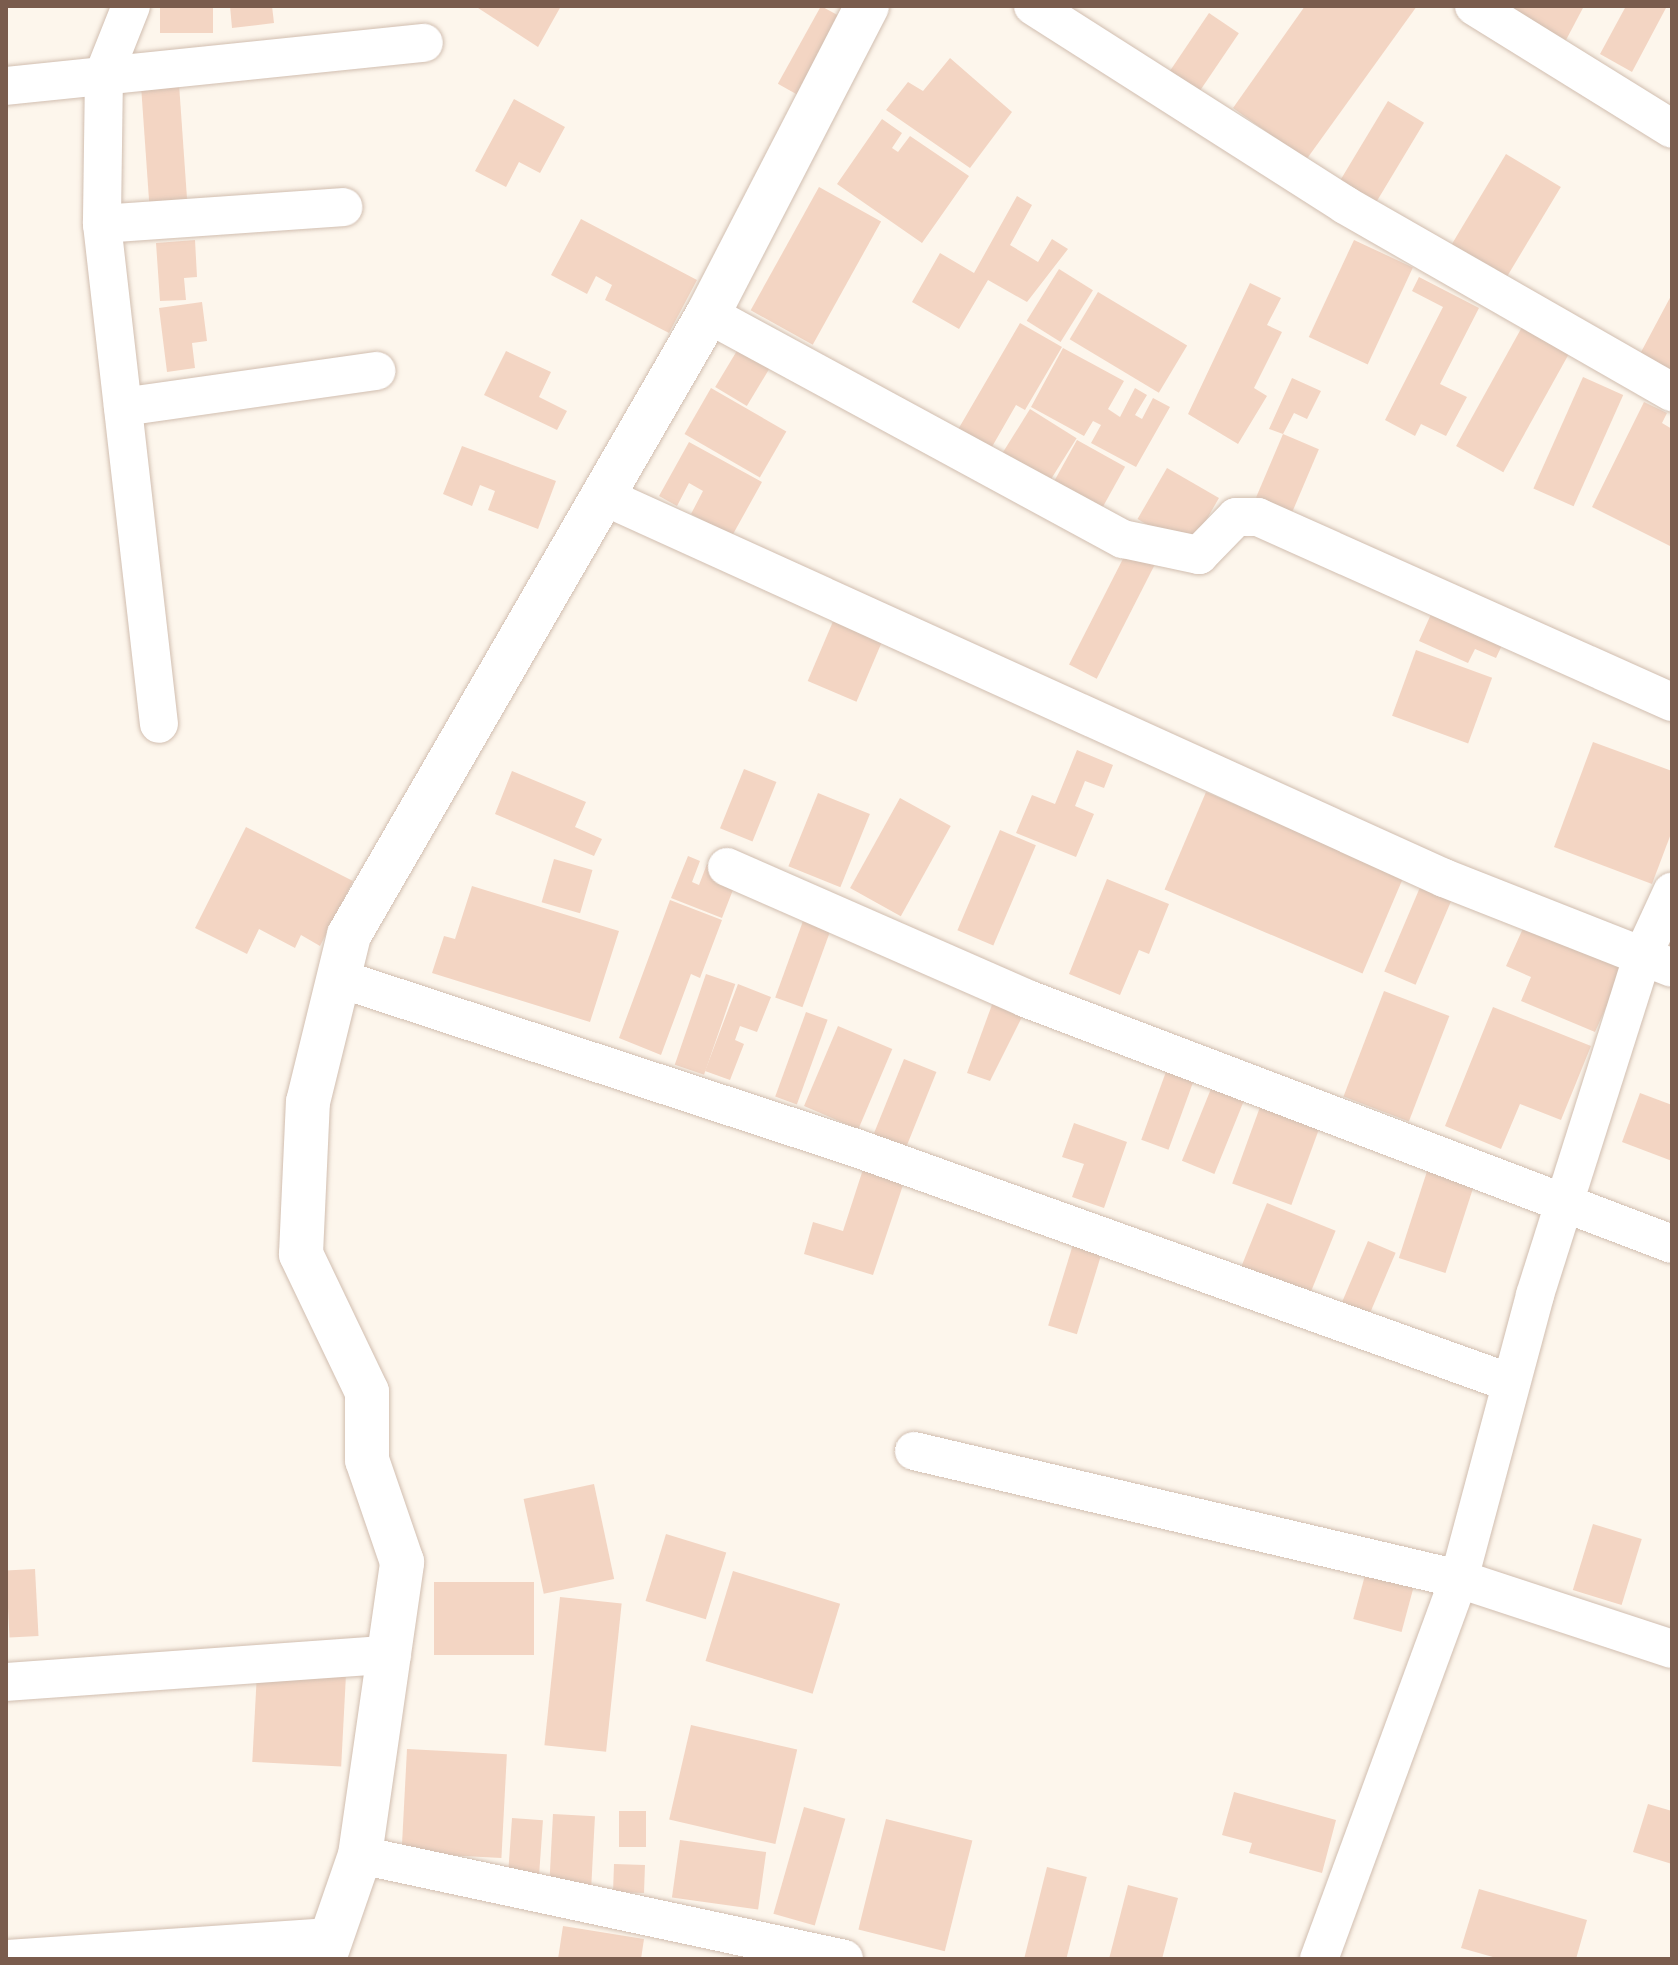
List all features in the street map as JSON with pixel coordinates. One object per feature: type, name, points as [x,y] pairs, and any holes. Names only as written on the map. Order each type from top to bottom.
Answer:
[{"type":"street","points":[[131,6],[104,74],[102,224],[159,724]]},
{"type":"street","points":[[6,1959],[326,1948],[360,1855],[392,1654],[402,1562],[367,1460],[367,1392],[301,1254],[308,1102],[349,935],[708,314],[867,6]]},
{"type":"street","points":[[1033,6],[1345,205],[1672,392]]},
{"type":"street","points":[[1474,6],[1672,129]]},
{"type":"street","points":[[6,86],[424,43]]},
{"type":"street","points":[[102,224],[343,207]]},
{"type":"street","points":[[708,314],[1123,539],[1199,555],[1236,517],[1258,517],[1672,702]]},
{"type":"street","points":[[123,407],[376,371]]},
{"type":"street","points":[[603,496],[1444,878],[1657,963]]},
{"type":"street","points":[[727,867],[1025,998],[1672,1244]]},
{"type":"street","points":[[1319,1959],[1459,1579],[1511,1383],[1569,1203],[1657,963],[1672,892]]},
{"type":"street","points":[[338,978],[856,1148],[1511,1383]]},
{"type":"street","points":[[914,1451],[1459,1579],[1672,1649]]},
{"type":"street","points":[[6,1682],[392,1654]]},
{"type":"street","points":[[360,1855],[844,1959]]},
{"type":"building","points":[[160,6],[213,6],[213,33],[160,33]]},
{"type":"building","points":[[230,6],[272,6],[274,23],[232,28]]},
{"type":"building","points":[[475,6],[561,6],[538,47]]},
{"type":"building","points":[[821,6],[844,19],[801,96],[778,84]]},
{"type":"building","points":[[1305,6],[1417,6],[1306,160],[1233,108]]},
{"type":"building","points":[[1503,6],[1584,6],[1566,40]]},
{"type":"building","points":[[1626,6],[1667,6],[1632,72],[1600,54]]},
{"type":"building","points":[[1209,13],[1239,33],[1195,98],[1165,78]]},
{"type":"building","points":[[950,58],[1012,112],[970,168],[886,110],[908,82],[923,91]]},
{"type":"building","points":[[179,84],[188,206],[150,208],[141,87]]},
{"type":"building","points":[[514,99],[565,127],[540,173],[519,162],[506,187],[475,171]]},
{"type":"building","points":[[1388,101],[1424,123],[1373,207],[1337,186]]},
{"type":"building","points":[[882,119],[902,133],[892,148],[898,152],[910,136],[969,176],[922,243],[837,184]]},
{"type":"building","points":[[1506,154],[1561,187],[1506,279],[1451,246]]},
{"type":"building","points":[[819,187],[881,221],[813,345],[751,310]]},
{"type":"building","points":[[1017,196],[1032,205],[1010,245],[1038,262],[1052,239],[1068,249],[1027,302],[988,280],[959,329],[912,302],[940,253],[974,273]]},
{"type":"building","points":[[581,219],[697,280],[669,333],[605,300],[612,285],[596,276],[587,294],[551,275]]},
{"type":"building","points":[[195,240],[197,277],[184,278],[186,300],[160,301],[156,243]]},
{"type":"building","points":[[1354,240],[1413,267],[1368,364],[1309,337]]},
{"type":"building","points":[[1059,269],[1093,290],[1061,342],[1027,321]]},
{"type":"building","points":[[1419,277],[1479,308],[1440,384],[1467,397],[1446,436],[1421,424],[1415,436],[1385,420],[1443,307],[1412,291]]},
{"type":"building","points":[[1250,283],[1281,298],[1267,325],[1282,332],[1254,388],[1267,396],[1238,444],[1188,414]]},
{"type":"building","points":[[1098,292],[1187,346],[1159,393],[1070,339]]},
{"type":"building","points":[[1672,294],[1672,370],[1640,354]]},
{"type":"building","points":[[202,302],[207,341],[192,343],[195,368],[167,372],[159,308]]},
{"type":"building","points":[[1020,323],[1062,347],[1025,410],[1016,405],[989,452],[956,433]]},
{"type":"building","points":[[1522,327],[1569,353],[1503,472],[1456,446]]},
{"type":"building","points":[[744,339],[776,358],[747,406],[715,387]]},
{"type":"building","points":[[1063,348],[1124,381],[1108,409],[1120,417],[1135,388],[1147,395],[1135,415],[1142,419],[1153,398],[1170,407],[1136,467],[1091,443],[1101,425],[1093,421],[1084,436],[1031,407]]},
{"type":"building","points":[[506,351],[551,372],[539,397],[567,411],[557,430],[484,395]]},
{"type":"building","points":[[1583,377],[1623,395],[1574,506],[1533,488]]},
{"type":"building","points":[[1292,378],[1321,391],[1307,419],[1294,413],[1283,434],[1269,429]]},
{"type":"building","points":[[711,388],[786,431],[760,477],[684,434]]},
{"type":"building","points":[[1644,402],[1667,413],[1662,423],[1672,429],[1672,547],[1592,507]]},
{"type":"building","points":[[1030,409],[1077,438],[1042,493],[996,464]]},
{"type":"building","points":[[1283,434],[1319,449],[1292,513],[1256,498]]},
{"type":"building","points":[[1077,440],[1125,467],[1097,517],[1049,491]]},
{"type":"building","points":[[689,442],[762,482],[732,536],[691,514],[703,491],[689,483],[677,506],[659,496]]},
{"type":"building","points":[[462,446],[556,481],[538,529],[488,510],[495,491],[480,485],[472,506],[443,494]]},
{"type":"building","points":[[1167,468],[1219,498],[1189,549],[1138,519]]},
{"type":"building","points":[[1129,547],[1157,561],[1097,679],[1069,665]]},
{"type":"building","points":[[837,612],[886,633],[856,702],[808,681]]},
{"type":"building","points":[[1432,612],[1503,643],[1496,658],[1475,649],[1468,663],[1419,641]]},
{"type":"building","points":[[1416,650],[1492,678],[1468,743],[1392,716]]},
{"type":"building","points":[[1593,742],[1672,771],[1672,831],[1652,884],[1554,847]]},
{"type":"building","points":[[1077,750],[1113,765],[1104,788],[1085,781],[1075,806],[1094,814],[1076,857],[1016,833],[1032,795],[1055,804]]},
{"type":"building","points":[[744,769],[776,782],[752,841],[720,828]]},
{"type":"building","points":[[512,771],[586,802],[575,827],[602,839],[594,856],[495,814]]},
{"type":"building","points":[[1206,792],[1404,876],[1362,974],[1165,890]]},
{"type":"building","points":[[818,793],[870,814],[840,887],[788,866]]},
{"type":"building","points":[[900,798],[951,826],[901,916],[850,888]]},
{"type":"building","points":[[246,827],[353,881],[320,946],[301,935],[295,948],[259,929],[247,954],[195,928]]},
{"type":"building","points":[[1000,830],[1036,845],[993,946],[957,930]]},
{"type":"building","points":[[688,856],[700,861],[692,882],[699,885],[707,864],[738,877],[722,918],[671,898]]},
{"type":"building","points":[[554,859],[592,870],[580,913],[542,902]]},
{"type":"building","points":[[1107,879],[1169,904],[1149,954],[1139,950],[1120,995],[1069,974]]},
{"type":"building","points":[[1421,885],[1452,898],[1416,985],[1384,972]]},
{"type":"building","points":[[472,886],[619,931],[590,1022],[432,973],[444,936],[455,939]]},
{"type":"building","points":[[670,900],[722,920],[700,978],[691,974],[661,1055],[619,1038]]},
{"type":"building","points":[[807,910],[834,920],[802,1007],[775,997]]},
{"type":"building","points":[[1525,924],[1624,967],[1595,1032],[1521,1001],[1531,977],[1506,966]]},
{"type":"building","points":[[706,974],[735,984],[704,1075],[675,1065]]},
{"type":"building","points":[[738,984],[771,997],[757,1032],[740,1026],[735,1040],[744,1044],[730,1080],[705,1071]]},
{"type":"building","points":[[997,991],[1029,1003],[990,1081],[967,1073]]},
{"type":"building","points":[[1384,991],[1449,1016],[1409,1122],[1344,1096]]},
{"type":"building","points":[[1493,1007],[1591,1046],[1561,1120],[1520,1104],[1501,1149],[1445,1126]]},
{"type":"building","points":[[806,1012],[828,1020],[797,1104],[775,1097]]},
{"type":"building","points":[[838,1026],[892,1049],[858,1129],[804,1106]]},
{"type":"building","points":[[1171,1058],[1198,1068],[1168,1150],[1141,1140]]},
{"type":"building","points":[[904,1059],[936,1072],[906,1148],[873,1135]]},
{"type":"building","points":[[1219,1069],[1251,1082],[1214,1174],[1182,1161]]},
{"type":"building","points":[[1640,1093],[1672,1105],[1672,1161],[1622,1142]]},
{"type":"building","points":[[1264,1096],[1323,1118],[1291,1205],[1232,1183]]},
{"type":"building","points":[[1074,1123],[1127,1142],[1104,1208],[1072,1197],[1084,1164],[1062,1157]]},
{"type":"building","points":[[867,1157],[908,1170],[873,1275],[804,1254],[813,1222],[843,1231]]},
{"type":"building","points":[[1431,1159],[1478,1174],[1445,1273],[1399,1258]]},
{"type":"building","points":[[1267,1203],[1336,1231],[1309,1296],[1241,1268]]},
{"type":"building","points":[[1078,1228],[1107,1237],[1077,1334],[1048,1326]]},
{"type":"building","points":[[1368,1241],[1396,1253],[1366,1322],[1339,1310]]},
{"type":"building","points":[[594,1484],[614,1579],[544,1594],[524,1499]]},
{"type":"building","points":[[1593,1524],[1642,1539],[1622,1605],[1573,1590]]},
{"type":"building","points":[[666,1534],[726,1552],[706,1619],[646,1601]]},
{"type":"building","points":[[1368,1564],[1416,1577],[1402,1632],[1353,1619]]},
{"type":"building","points":[[35,1569],[39,1636],[10,1637],[6,1571]]},
{"type":"building","points":[[733,1571],[840,1604],[813,1694],[706,1661]]},
{"type":"building","points":[[434,1582],[534,1582],[534,1655],[434,1655]]},
{"type":"building","points":[[560,1597],[622,1603],[606,1752],[544,1745]]},
{"type":"building","points":[[257,1672],[346,1677],[341,1767],[252,1762]]},
{"type":"building","points":[[691,1725],[797,1750],[775,1844],[669,1820]]},
{"type":"building","points":[[407,1749],[507,1754],[501,1858],[402,1853]]},
{"type":"building","points":[[1234,1792],[1336,1820],[1322,1873],[1249,1853],[1252,1843],[1222,1835]]},
{"type":"building","points":[[1648,1804],[1672,1811],[1672,1864],[1633,1852]]},
{"type":"building","points":[[804,1807],[845,1819],[815,1926],[773,1914]]},
{"type":"building","points":[[619,1811],[646,1811],[646,1847],[619,1847]]},
{"type":"building","points":[[553,1814],[595,1816],[591,1885],[549,1883]]},
{"type":"building","points":[[512,1818],[543,1820],[539,1881],[508,1879]]},
{"type":"building","points":[[886,1819],[972,1841],[945,1951],[858,1930]]},
{"type":"building","points":[[680,1840],[766,1852],[758,1910],[672,1897]]},
{"type":"building","points":[[614,1864],[645,1865],[644,1893],[613,1892]]},
{"type":"building","points":[[1047,1867],[1087,1877],[1066,1959],[1024,1959]]},
{"type":"building","points":[[1128,1885],[1178,1898],[1162,1959],[1109,1959]]},
{"type":"building","points":[[1479,1889],[1587,1920],[1576,1959],[1500,1959],[1461,1948]]},
{"type":"building","points":[[563,1926],[644,1939],[641,1959],[558,1959]]}]
